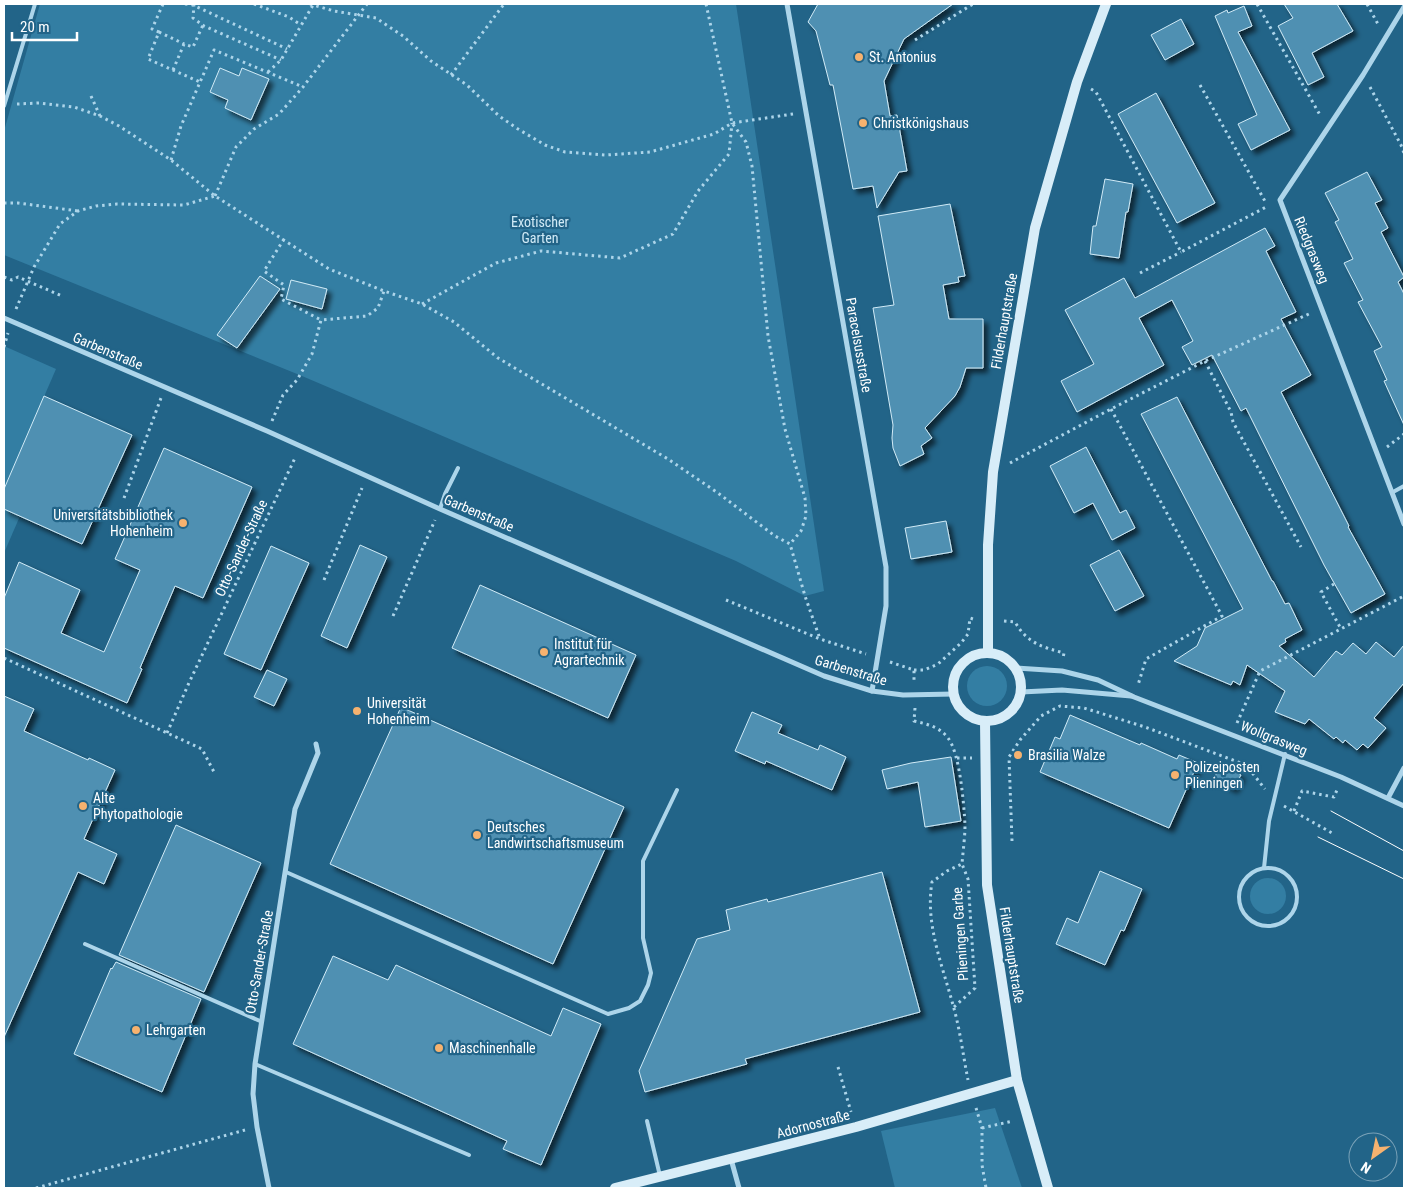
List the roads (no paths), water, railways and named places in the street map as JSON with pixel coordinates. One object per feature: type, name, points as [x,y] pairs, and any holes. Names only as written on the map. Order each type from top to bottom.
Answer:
[{"type":"main road","name":"Filderhauptstraße","points":[[988,653],[988,545],[993,472],[1035,228],[1077,82],[1106,4]]},
{"type":"main road","points":[[988,653],[1008,660],[1015,668],[1020,675],[1021,692],[1015,706],[1004,717],[985,721],[974,718],[965,713],[958,704],[954,694],[953,682],[958,670],[965,661],[976,655],[988,653]]},
{"type":"main road","name":"Filderhauptstraße","points":[[985,721],[987,885],[1017,1080],[1048,1188]]},
{"type":"main road","name":"Adornostraße","points":[[615,1188],[856,1127],[1017,1080]]},
{"type":"street","name":"Paracelsusstraße","points":[[787,4],[886,567],[886,606],[872,691]]},
{"type":"street","name":"Riedgrasweg","points":[[1404,7],[1364,75],[1280,200],[1404,524]]},
{"type":"street","name":"Garbenstraße","points":[[4,318],[267,431],[440,509],[824,676],[872,691],[915,696],[954,694]]},
{"type":"street","name":"Wollgrasweg","points":[[1015,668],[1062,671],[1098,680],[1134,697],[1342,777],[1404,806]]},
{"type":"street","name":"Wollgrasweg","points":[[1021,692],[1062,690],[1134,697]]},
{"type":"street","name":"Otto-Sander-Straße","points":[[269,1188],[257,1127],[253,1094],[255,1064],[260,1021],[295,809],[318,753],[316,744]]},
{"type":"street","points":[[1388,798],[1404,768]]},
{"type":"street","points":[[731,1159],[739,1188]]},
{"type":"lane","points":[[4,106],[35,4]]},
{"type":"lane","points":[[440,509],[458,468]]},
{"type":"lane","points":[[1393,492],[1404,486]]},
{"type":"lane","points":[[1264,868],[1273,799],[1285,754]]},
{"type":"lane","points":[[286,872],[608,1014],[629,1008],[640,1001],[648,985],[651,973],[643,938],[643,861],[676,790]]},
{"type":"lane","points":[[1264,868],[1277,869],[1284,873],[1292,882],[1296,894],[1295,907],[1288,918],[1269,926],[1251,920],[1244,914],[1239,898],[1242,884],[1246,878],[1264,868]]},
{"type":"lane","points":[[85,944],[260,1021]]},
{"type":"lane","points":[[255,1064],[469,1155]]},
{"type":"lane","points":[[647,1122],[660,1176]]},
{"type":"tram line","points":[[1331,811],[1404,851]]},
{"type":"tram line","points":[[1318,837],[1404,879]]},
{"type":"place","name":"St. Antonius","points":[[859,57]]},
{"type":"place","name":"Christkönigshaus","points":[[863,123]]},
{"type":"place","name":"Universitätsbibliothek Hohenheim","points":[[183,523]]},
{"type":"place","name":"Institut für Agrartechnik","points":[[544,652]]},
{"type":"place","name":"Universität Hohenheim","points":[[357,711]]},
{"type":"place","name":"Brasilia Walze","points":[[1018,755]]},
{"type":"place","name":"Polizeiposten Plieningen","points":[[1175,775]]},
{"type":"place","name":"Alte Phytopathologie","points":[[83,806]]},
{"type":"place","name":"Deutsches Landwirtschaftsmuseum","points":[[477,835]]},
{"type":"place","name":"Lehrgarten","points":[[136,1030]]},
{"type":"place","name":"Maschinenhalle","points":[[439,1048]]},
{"type":"park label","name":"Exotischer Garten","points":[[540,230]]}]
